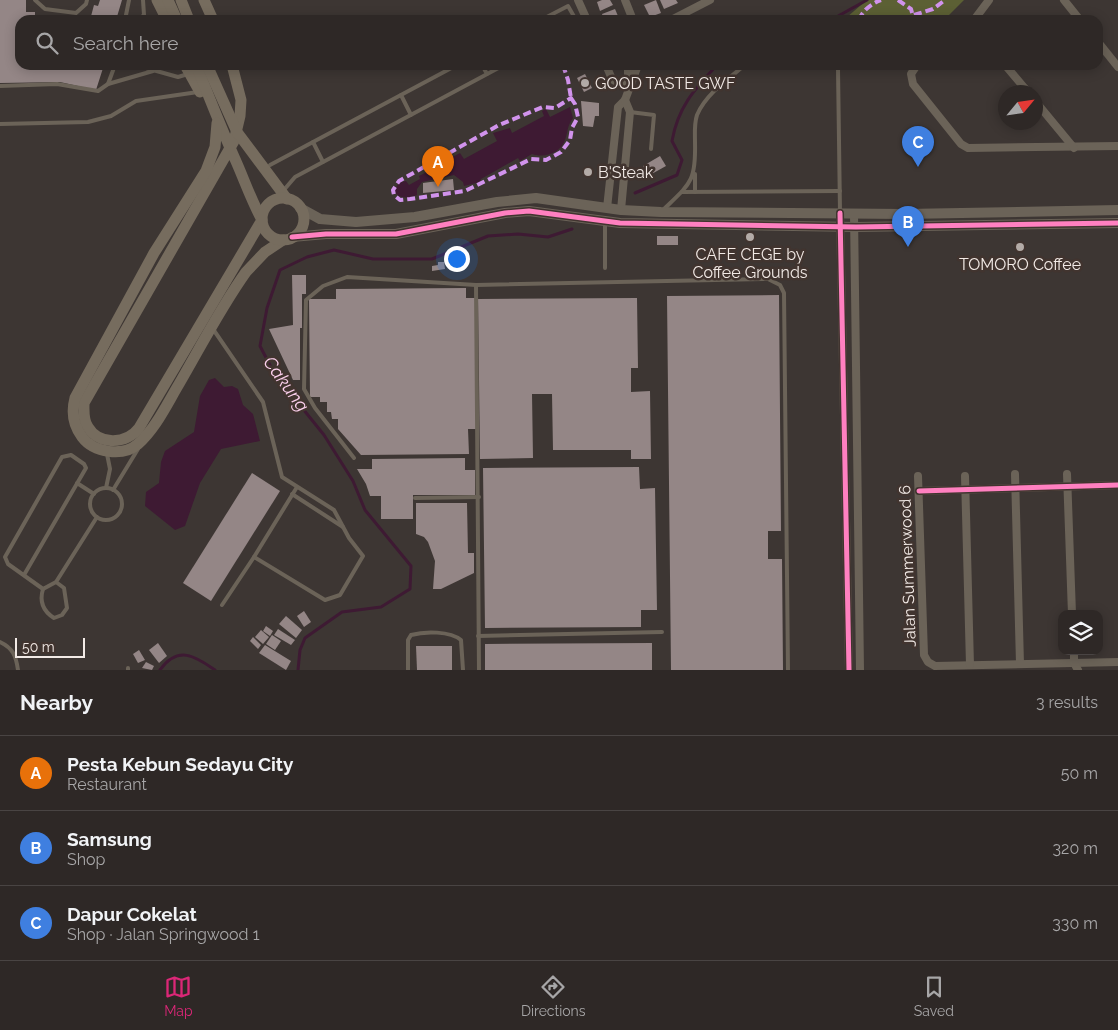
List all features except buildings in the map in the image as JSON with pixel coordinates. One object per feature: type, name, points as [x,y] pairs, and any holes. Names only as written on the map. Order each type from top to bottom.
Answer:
[{"type":"main road","points":[[157,0],[164,15]]},
{"type":"main road","points":[[168,0],[175,15]]},
{"type":"main road","points":[[181,0],[187,15]]},
{"type":"main road","points":[[204,0],[211,15]]},
{"type":"main road","points":[[197,70],[200,91],[210,102]]},
{"type":"main road","points":[[198,70],[216,119],[269,234],[287,238]]},
{"type":"main road","points":[[199,70],[237,132],[284,196],[300,208],[302,224],[287,238],[265,252],[246,272],[208,322],[135,433],[124,440],[108,440],[93,433],[85,419],[84,403],[230,149],[237,132],[240,100],[233,70]]},
{"type":"main road","points":[[216,119],[216,138],[210,162],[152,256],[80,388],[74,403],[73,420],[78,432],[92,446],[106,451],[121,451],[133,447],[147,434],[158,419],[262,220],[265,208],[269,203],[284,196]]},
{"type":"main road","points":[[152,256],[165,264]]},
{"type":"street","points":[[578,0],[586,15]]},
{"type":"street","points":[[625,0],[632,15]]},
{"type":"street","points":[[689,0],[693,9]]},
{"type":"street","points":[[681,15],[710,0]]},
{"type":"street","points":[[978,15],[990,0]]},
{"type":"street","points":[[1064,0],[1076,15]]},
{"type":"street","points":[[1103,48],[1118,67]]},
{"type":"street","points":[[608,70],[612,79],[628,88]]},
{"type":"street","points":[[628,70],[628,88]]},
{"type":"street","points":[[605,221],[618,107],[625,100],[636,70]]},
{"type":"street","points":[[914,70],[911,74],[913,84],[962,144],[968,148],[1118,146]]},
{"type":"street","points":[[1009,70],[1022,85]]},
{"type":"street","points":[[620,223],[630,112],[625,100]]},
{"type":"street","points":[[1043,110],[1074,148]]},
{"type":"street","points":[[300,208],[320,219],[356,222],[415,217],[496,202],[536,198],[621,210],[661,212],[854,214],[1118,210]]},
{"type":"street","points":[[287,238],[326,234],[396,234],[528,210],[620,223],[856,227],[1118,223]]},
{"type":"street","points":[[840,213],[850,670]]},
{"type":"street","points":[[854,214],[856,227],[860,670]]},
{"type":"street","points":[[846,463],[857,462]]},
{"type":"street","points":[[1015,474],[1020,664]]},
{"type":"street","points":[[1067,474],[1072,610]]},
{"type":"street","name":"Jalan Summerwood 6","points":[[918,476],[924,655],[928,662],[935,666],[970,665]]},
{"type":"street","points":[[965,476],[970,665],[1020,664],[1074,668],[1118,662]]},
{"type":"street","points":[[919,491],[1118,485]]},
{"type":"street","points":[[1074,655],[1074,668]]},
{"type":"lane","points":[[35,0],[44,9],[76,14],[86,4],[87,0]]},
{"type":"lane","points":[[126,15],[128,0]]},
{"type":"lane","points":[[143,0],[144,15]]},
{"type":"lane","points":[[551,15],[568,6],[573,15]]},
{"type":"lane","points":[[108,84],[113,70]]},
{"type":"lane","points":[[150,70],[178,77],[191,70]]},
{"type":"lane","points":[[270,165],[448,70]]},
{"type":"lane","points":[[485,70],[487,74]]},
{"type":"lane","points":[[284,196],[295,177],[495,70]]},
{"type":"lane","points":[[695,192],[694,126],[697,115],[708,96],[739,70]]},
{"type":"lane","points":[[838,70],[840,213]]},
{"type":"lane","points":[[0,86],[57,84],[98,91],[108,84],[153,71]]},
{"type":"lane","points":[[0,124],[88,122],[111,116],[136,100],[200,91]]},
{"type":"lane","points":[[401,95],[411,114]]},
{"type":"lane","points":[[630,112],[654,115],[652,149]]},
{"type":"lane","points":[[313,142],[324,162]]},
{"type":"lane","points":[[661,212],[682,192],[695,174]]},
{"type":"lane","points":[[682,192],[840,191]]},
{"type":"lane","points":[[605,221],[605,268]]},
{"type":"lane","points":[[354,458],[315,408],[304,389],[306,300],[323,286],[347,277],[476,285],[768,279],[780,285],[784,302],[788,670]]},
{"type":"lane","points":[[476,285],[479,670]]},
{"type":"lane","points":[[208,322],[263,402],[279,471],[285,481],[334,510],[348,538],[362,553],[363,559],[340,595],[322,600],[254,557]]},
{"type":"lane","points":[[113,490],[147,434]]},
{"type":"lane","points":[[106,451],[110,469],[106,488]]},
{"type":"lane","points":[[24,575],[86,465],[71,455],[62,457],[7,553],[8,564],[43,589]]},
{"type":"lane","points":[[77,483],[94,494]]},
{"type":"lane","points":[[222,606],[297,487]]},
{"type":"lane","points":[[106,488],[113,490],[121,498],[120,511],[110,520],[97,518],[90,506],[94,494],[106,488]]},
{"type":"lane","points":[[292,494],[343,527]]},
{"type":"lane","points":[[415,498],[479,497]]},
{"type":"lane","points":[[43,589],[56,582],[97,518]]},
{"type":"lane","points":[[43,589],[42,605],[46,614],[54,618],[62,615],[67,608],[67,598],[64,588],[56,582]]},
{"type":"lane","points":[[478,636],[662,632]]},
{"type":"lane","points":[[408,670],[408,640],[411,635],[418,633],[455,635],[461,640],[463,670]]},
{"type":"lane","points":[[0,642],[8,645],[14,654],[18,670]]},
{"type":"green space","points":[[867,0],[964,0],[949,15],[849,15]]},
{"type":"shaded area","points":[[570,107],[573,118],[563,145],[556,152],[546,155],[532,154],[520,161],[518,158],[481,179],[480,182],[464,186],[463,182],[454,175],[422,182],[417,189],[417,195],[411,197],[401,197],[394,190],[399,183],[406,181],[409,185],[420,179],[419,176],[427,172],[430,176],[441,170],[438,165],[460,153],[464,159],[497,141],[493,133],[510,128],[512,133],[544,116],[542,111],[546,109],[550,117]]},
{"type":"shaded area","points":[[215,378],[224,387],[232,386],[238,389],[243,405],[253,414],[260,441],[221,449],[200,483],[185,526],[175,530],[145,506],[146,492],[159,483],[161,462],[165,451],[194,432],[200,396],[209,380]]},
{"type":"waterway","name":"Cakung","points":[[840,15],[867,0]]},
{"type":"waterway","name":"Cakung","points":[[635,193],[677,175],[682,160],[672,141],[678,118],[694,91],[713,70]]},
{"type":"waterway","name":"Cakung","points":[[298,670],[300,650],[305,638],[342,612],[381,607],[410,589],[411,566],[365,510],[353,481],[324,435],[274,373],[260,346],[267,308],[280,270],[307,257],[334,250],[373,259],[432,259],[488,236],[518,234],[548,237],[572,229]]},
{"type":"waterway","name":"Cakung","points":[[160,670],[173,657],[180,655],[194,657],[215,670]]},
{"type":"marked path","points":[[862,15],[874,3],[881,0]]},
{"type":"marked path","points":[[898,0],[911,9],[913,15]]},
{"type":"marked path","points":[[914,15],[933,9],[945,0]]},
{"type":"marked path","points":[[565,70],[571,98]]},
{"type":"marked path","points":[[571,98],[575,104],[578,117],[572,128],[570,140],[561,152],[546,160],[531,159],[465,191],[400,200],[394,195],[393,190],[399,181],[499,125],[543,107],[555,108],[571,98]]},
{"type":"cycle path","points":[[292,237],[326,234],[396,234],[505,213],[529,211],[620,223],[856,227],[1118,223]]},
{"type":"cycle path","points":[[840,213],[849,670]]},
{"type":"cycle path","points":[[919,491],[1118,485]]},
{"type":"place","name":"GOOD TASTE GWF","points":[[585,83]]},
{"type":"place","name":"Dapur Cokelat","points":[[918,167]]},
{"type":"place","name":"B'Steak","points":[[588,172]]},
{"type":"place","name":"Pesta Kebun Sedayu City","points":[[438,187]]},
{"type":"place","name":"CAFE CEGE by Coffee Grounds","points":[[750,237]]},
{"type":"place","name":"Samsung","points":[[908,247]]},
{"type":"place","name":"TOMORO Coffee","points":[[1020,247]]}]
